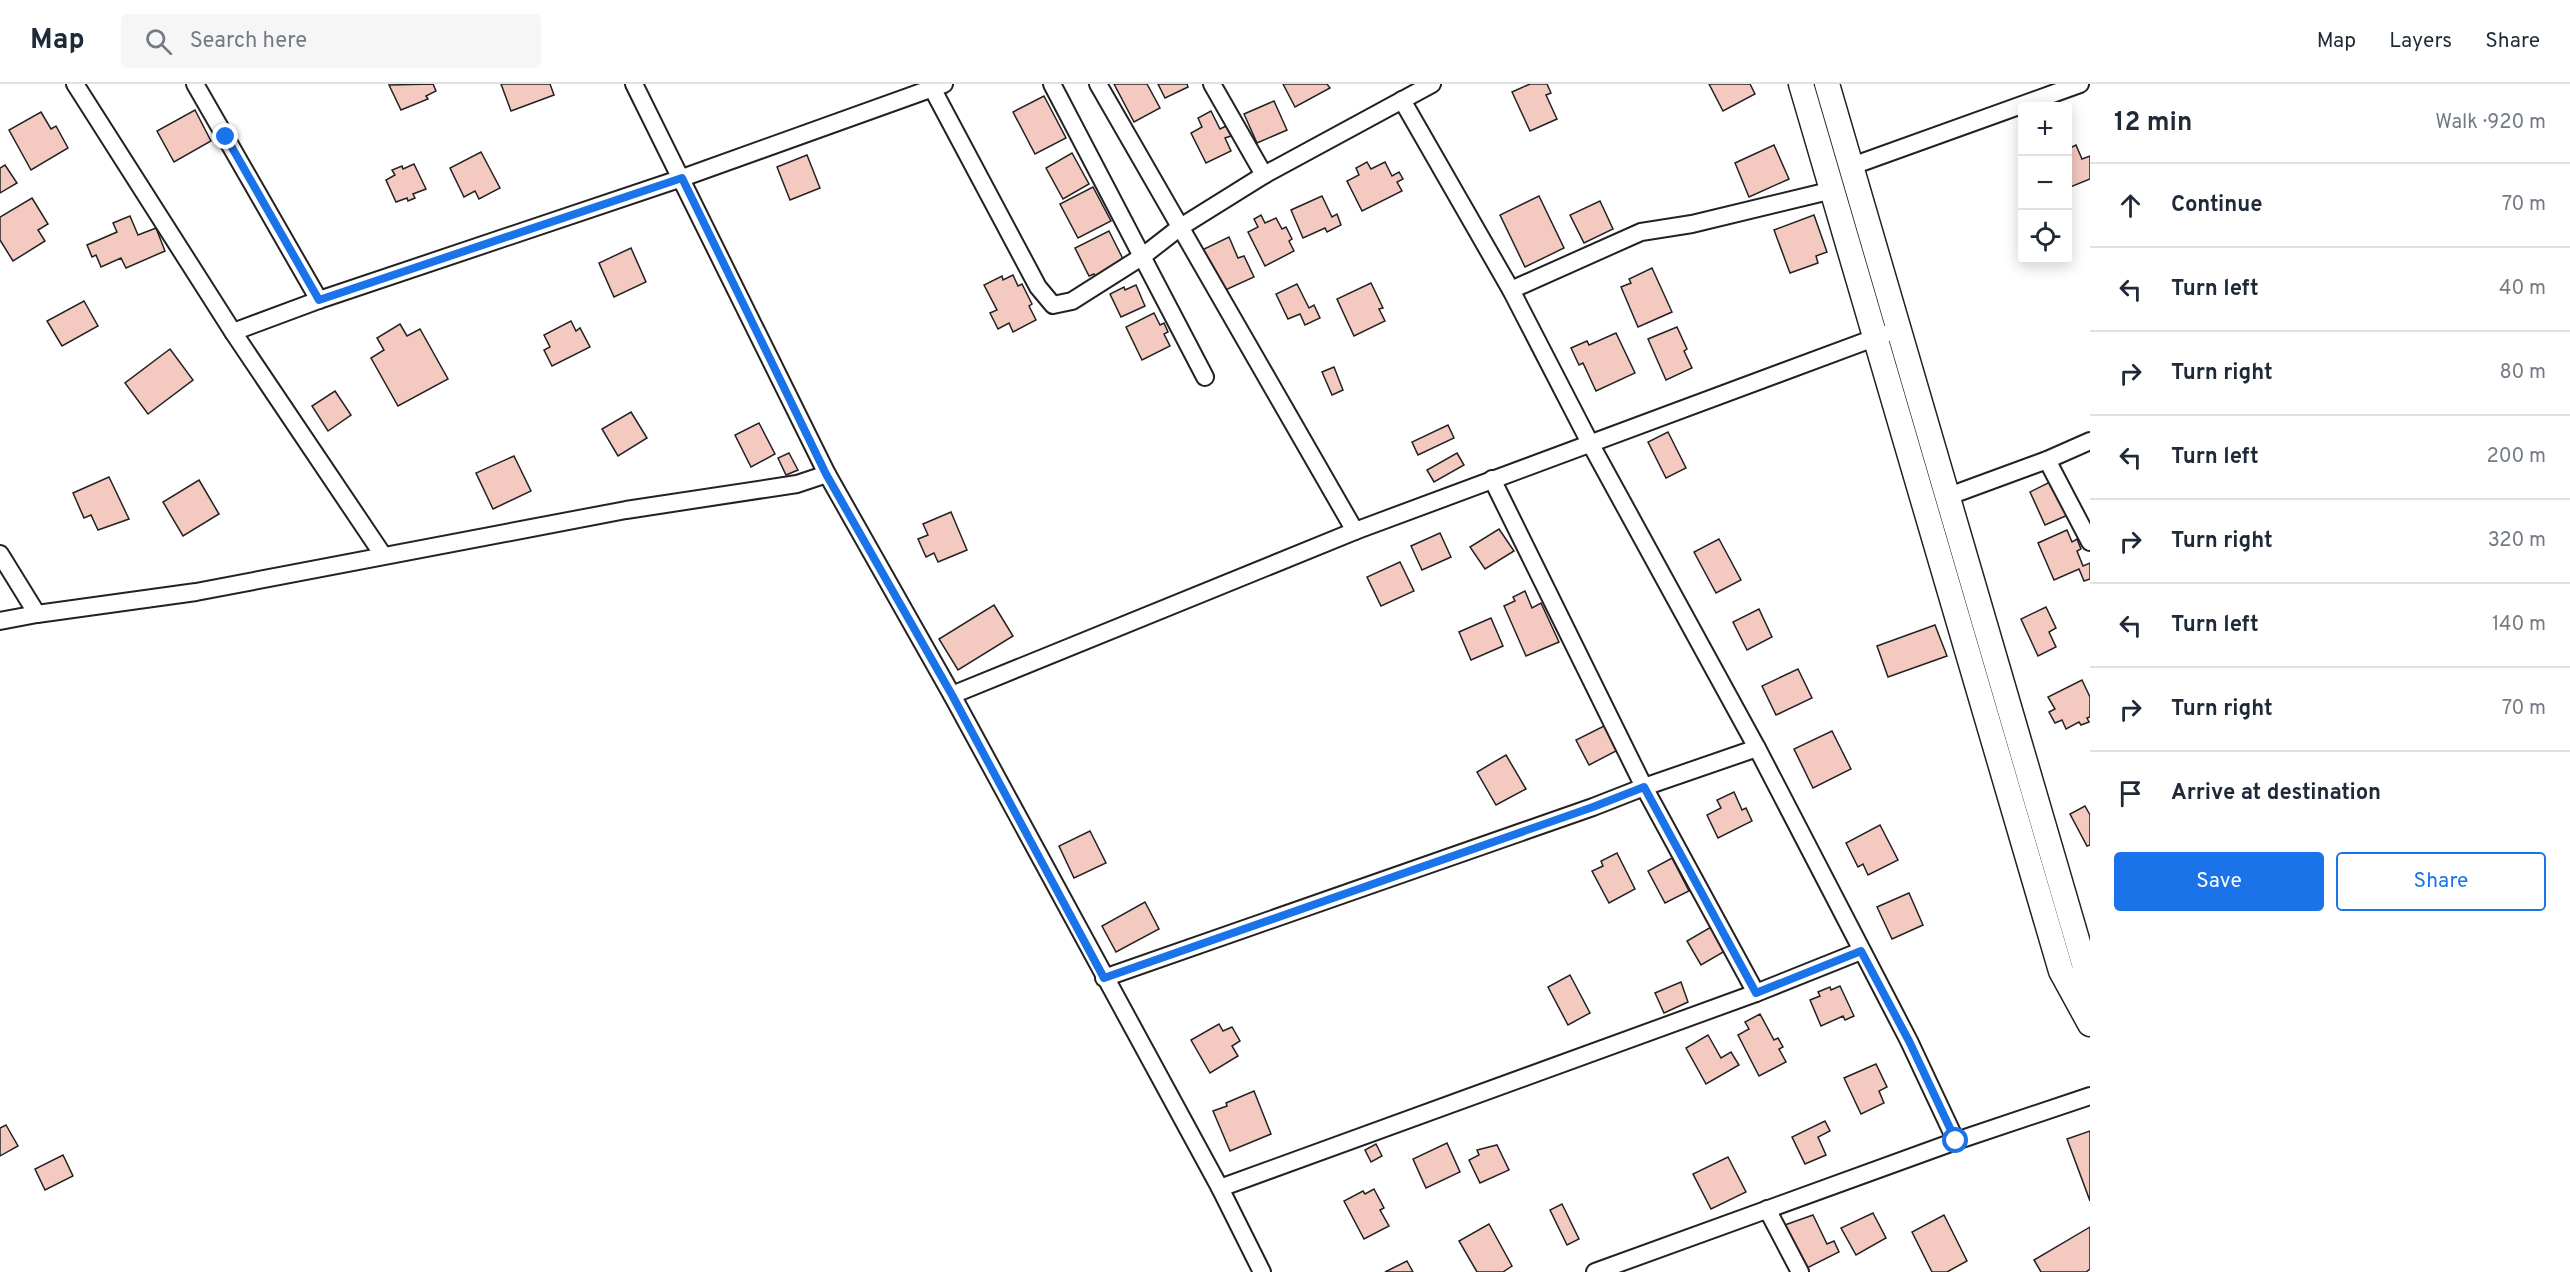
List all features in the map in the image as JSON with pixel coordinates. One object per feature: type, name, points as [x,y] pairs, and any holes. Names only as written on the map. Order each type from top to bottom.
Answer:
[{"type":"main road","points":[[1801,84],[2061,971],[2090,1024]]},
{"type":"main road","points":[[1827,84],[2085,967],[2090,1002]]},
{"type":"street","points":[[75,84],[233,332],[383,555]]},
{"type":"street","points":[[195,84],[319,300]]},
{"type":"street","points":[[634,84],[826,474],[952,695],[1220,1188],[1262,1272]]},
{"type":"street","points":[[1052,84],[1205,377]]},
{"type":"street","points":[[1098,84],[1355,531]]},
{"type":"street","points":[[1212,84],[1264,175]]},
{"type":"street","points":[[233,332],[319,300],[682,178],[938,86],[1034,279],[1049,303],[1060,306],[1072,301],[1143,256],[1179,228],[1264,175],[1432,84]]},
{"type":"street","points":[[1852,165],[2080,84]]},
{"type":"street","points":[[1402,100],[1511,290],[1590,443],[1757,748],[1909,1041],[1956,1141]]},
{"type":"street","points":[[1511,290],[1641,232],[1692,224],[1833,190]]},
{"type":"street","points":[[952,695],[1355,531],[1900,329]]},
{"type":"street","points":[[1949,496],[2047,460],[2090,441]]},
{"type":"street","points":[[2047,460],[2090,542]]},
{"type":"street","points":[[0,621],[196,592],[626,510],[796,484],[826,474]]},
{"type":"street","points":[[1492,479],[1644,787],[1756,993]]},
{"type":"street","points":[[0,554],[37,614]]},
{"type":"street","points":[[1104,978],[1757,748]]},
{"type":"street","points":[[1220,1188],[1756,993],[1861,951]]},
{"type":"street","points":[[1595,1272],[1956,1141],[2090,1096]]},
{"type":"street","points":[[1767,1209],[1800,1272]]},
{"type":"building","points":[[433,84],[436,91],[426,96],[428,99],[401,110],[389,85]]},
{"type":"building","points":[[501,84],[550,84],[554,95],[511,111]]},
{"type":"building","points":[[1114,84],[1147,84],[1160,108],[1134,122]]},
{"type":"building","points":[[1158,84],[1187,84],[1188,87],[1165,98]]},
{"type":"building","points":[[1283,84],[1327,84],[1330,88],[1295,107]]},
{"type":"building","points":[[1530,84],[1547,84],[1551,93],[1546,95],[1557,119],[1530,131],[1512,92]]},
{"type":"building","points":[[1709,84],[1750,84],[1755,94],[1723,111]]},
{"type":"building","points":[[1044,96],[1066,138],[1035,154],[1013,112]]},
{"type":"building","points":[[1274,101],[1287,130],[1257,143],[1244,114]]},
{"type":"building","points":[[195,110],[211,141],[174,162],[157,131]]},
{"type":"building","points":[[1211,111],[1220,129],[1226,126],[1231,136],[1225,138],[1231,151],[1206,163],[1191,133],[1202,127],[1198,118]]},
{"type":"building","points":[[41,112],[51,129],[56,126],[68,148],[31,170],[9,130]]},
{"type":"building","points":[[1774,145],[1789,179],[1749,197],[1735,163]]},
{"type":"building","points":[[2076,145],[2082,159],[2090,156],[2090,179],[2072,186],[2072,156],[2072,147]]},
{"type":"building","points":[[481,152],[500,188],[479,199],[475,191],[464,197],[450,168]]},
{"type":"building","points":[[1072,153],[1089,184],[1063,199],[1046,168]]},
{"type":"building","points":[[807,155],[820,188],[790,200],[777,167]]},
{"type":"building","points":[[1367,162],[1371,169],[1385,162],[1392,176],[1399,172],[1403,179],[1397,182],[1402,191],[1362,211],[1347,181],[1359,175],[1356,168]]},
{"type":"building","points":[[414,164],[426,189],[413,194],[415,198],[396,202],[386,180],[395,175],[392,170],[402,166],[403,169]]},
{"type":"building","points":[[5,165],[17,183],[0,193],[0,168]]},
{"type":"building","points":[[1093,187],[1111,221],[1078,238],[1060,204]]},
{"type":"building","points":[[1322,196],[1332,217],[1337,214],[1341,225],[1327,232],[1325,228],[1303,238],[1291,210]]},
{"type":"building","points":[[1539,196],[1564,248],[1525,267],[1500,215]]},
{"type":"building","points":[[32,198],[48,224],[38,230],[45,241],[13,261],[0,240],[0,217]]},
{"type":"building","points":[[1600,201],[1613,229],[1584,243],[1570,215]]},
{"type":"building","points":[[1261,215],[1265,223],[1276,218],[1282,229],[1286,227],[1292,239],[1289,241],[1294,251],[1265,266],[1248,232],[1258,227],[1254,219]]},
{"type":"building","points":[[1814,215],[1827,252],[1816,256],[1818,263],[1790,273],[1774,230]]},
{"type":"building","points":[[130,216],[138,235],[156,228],[165,251],[126,268],[121,258],[101,267],[96,255],[92,257],[87,245],[117,232],[113,223]]},
{"type":"building","points":[[1109,231],[1125,263],[1098,281],[1094,274],[1089,276],[1075,248]]},
{"type":"building","points":[[1229,237],[1238,258],[1244,256],[1254,277],[1221,292],[1202,250]]},
{"type":"building","points":[[631,248],[646,282],[614,297],[599,263]]},
{"type":"building","points":[[1652,268],[1672,312],[1638,327],[1621,287],[1631,283],[1629,279]]},
{"type":"building","points":[[1013,275],[1018,286],[1022,284],[1032,304],[1029,306],[1036,320],[1013,332],[1009,323],[998,329],[990,313],[997,310],[984,285],[1002,276],[1003,280]]},
{"type":"building","points":[[1371,283],[1383,308],[1379,309],[1385,321],[1354,336],[1337,299]]},
{"type":"building","points":[[1297,284],[1309,308],[1314,305],[1320,318],[1305,325],[1300,314],[1288,319],[1276,294]]},
{"type":"building","points":[[1136,285],[1145,306],[1121,317],[1110,294],[1124,287],[1125,290]]},
{"type":"building","points":[[84,301],[98,326],[62,346],[47,321]]},
{"type":"building","points":[[1154,313],[1160,325],[1164,323],[1168,332],[1164,334],[1170,346],[1142,360],[1126,327]]},
{"type":"building","points":[[571,321],[576,331],[580,328],[590,347],[552,366],[544,350],[550,347],[544,335]]},
{"type":"building","points":[[400,324],[407,336],[420,329],[448,379],[398,406],[371,358],[384,350],[377,338]]},
{"type":"building","points":[[1677,327],[1687,349],[1684,351],[1692,368],[1666,380],[1648,339]]},
{"type":"building","points":[[1616,333],[1635,373],[1596,391],[1583,363],[1579,365],[1571,348],[1587,341],[1589,345]]},
{"type":"building","points":[[170,349],[193,380],[148,414],[125,383]]},
{"type":"building","points":[[1334,367],[1343,390],[1332,395],[1322,372]]},
{"type":"building","points":[[335,391],[351,415],[328,431],[312,406]]},
{"type":"building","points":[[631,412],[647,438],[618,456],[602,429]]},
{"type":"building","points":[[759,423],[775,454],[751,467],[735,435]]},
{"type":"building","points":[[1448,425],[1454,438],[1418,455],[1412,442]]},
{"type":"building","points":[[1668,432],[1686,468],[1666,478],[1648,442]]},
{"type":"building","points":[[789,453],[798,470],[786,475],[778,458]]},
{"type":"building","points":[[1457,453],[1464,465],[1434,482],[1427,470]]},
{"type":"building","points":[[514,456],[531,491],[493,509],[476,473]]},
{"type":"building","points":[[109,477],[129,519],[98,530],[91,515],[84,518],[73,493]]},
{"type":"building","points":[[199,480],[219,514],[183,536],[163,502]]},
{"type":"building","points":[[2054,480],[2070,514],[2045,525],[2030,492]]},
{"type":"building","points":[[951,512],[967,550],[938,562],[934,553],[926,557],[918,539],[928,535],[923,524]]},
{"type":"building","points":[[1499,529],[1514,551],[1485,569],[1470,547]]},
{"type":"building","points":[[2067,530],[2072,542],[2077,539],[2081,549],[2077,551],[2083,566],[2090,563],[2090,579],[2084,581],[2079,569],[2054,580],[2038,543]]},
{"type":"building","points":[[1440,533],[1451,557],[1422,570],[1411,546]]},
{"type":"building","points":[[1719,539],[1741,580],[1716,593],[1694,552]]},
{"type":"building","points":[[1400,562],[1414,591],[1381,606],[1367,577]]},
{"type":"building","points":[[1525,591],[1532,608],[1541,603],[1559,642],[1526,656],[1504,606],[1515,601],[1513,597]]},
{"type":"building","points":[[994,605],[1013,636],[958,670],[939,639]]},
{"type":"building","points":[[2046,607],[2056,628],[2049,632],[2056,647],[2038,656],[2021,619]]},
{"type":"building","points":[[1759,609],[1772,637],[1747,650],[1733,622]]},
{"type":"building","points":[[1491,618],[1503,646],[1471,660],[1459,632]]},
{"type":"building","points":[[1935,625],[1947,656],[1888,677],[1877,646]]},
{"type":"building","points":[[1798,669],[1812,698],[1776,715],[1762,686]]},
{"type":"building","points":[[2082,680],[2090,697],[2090,717],[2087,718],[2089,722],[2081,725],[2079,722],[2066,729],[2062,720],[2055,723],[2049,712],[2055,709],[2048,697]]},
{"type":"building","points":[[1606,725],[1618,750],[1589,765],[1576,740]]},
{"type":"building","points":[[1832,731],[1851,769],[1813,788],[1794,749]]},
{"type":"building","points":[[1506,755],[1526,789],[1496,805],[1477,772]]},
{"type":"building","points":[[1734,792],[1742,810],[1746,808],[1752,821],[1718,838],[1707,815],[1721,808],[1717,800]]},
{"type":"building","points":[[2085,806],[2090,815],[2090,845],[2087,846],[2070,814]]},
{"type":"building","points":[[1880,825],[1898,860],[1868,875],[1863,864],[1858,867],[1846,843]]},
{"type":"building","points":[[1090,831],[1106,863],[1074,878],[1059,846]]},
{"type":"building","points":[[1617,853],[1635,889],[1609,903],[1592,871],[1603,866],[1601,861]]},
{"type":"building","points":[[1672,858],[1689,891],[1665,903],[1648,871]]},
{"type":"building","points":[[1909,893],[1923,925],[1892,939],[1877,907]]},
{"type":"building","points":[[1145,902],[1159,929],[1116,952],[1102,926]]},
{"type":"building","points":[[1711,927],[1725,951],[1701,965],[1687,941]]},
{"type":"building","points":[[1570,975],[1590,1013],[1568,1025],[1548,987]]},
{"type":"building","points":[[1681,982],[1688,1002],[1664,1013],[1655,993]]},
{"type":"building","points":[[1840,986],[1854,1016],[1845,1020],[1843,1016],[1821,1026],[1810,1000],[1820,996],[1818,992]]},
{"type":"building","points":[[1760,1014],[1774,1040],[1778,1038],[1783,1047],[1779,1049],[1786,1062],[1759,1076],[1738,1035],[1749,1029],[1745,1022]]},
{"type":"building","points":[[1219,1024],[1223,1031],[1232,1027],[1240,1041],[1232,1046],[1238,1056],[1210,1073],[1191,1040]]},
{"type":"building","points":[[1708,1035],[1721,1058],[1731,1052],[1739,1065],[1706,1084],[1686,1048]]},
{"type":"building","points":[[1876,1064],[1887,1087],[1879,1091],[1884,1103],[1861,1114],[1844,1078]]},
{"type":"building","points":[[1254,1091],[1271,1134],[1230,1151],[1213,1111]]},
{"type":"building","points":[[1825,1121],[1830,1131],[1818,1137],[1826,1155],[1805,1164],[1792,1137]]},
{"type":"building","points":[[6,1125],[18,1146],[0,1156],[0,1128]]},
{"type":"building","points":[[2090,1131],[2090,1201],[2067,1139]]},
{"type":"building","points":[[1447,1143],[1460,1172],[1426,1188],[1413,1159]]},
{"type":"building","points":[[1376,1144],[1382,1156],[1371,1162],[1365,1150]]},
{"type":"building","points":[[1497,1145],[1509,1170],[1480,1183],[1469,1160],[1479,1155],[1477,1150]]},
{"type":"building","points":[[63,1155],[73,1176],[45,1190],[35,1169]]},
{"type":"building","points":[[1728,1157],[1746,1192],[1711,1209],[1693,1174]]},
{"type":"building","points":[[1374,1189],[1384,1208],[1380,1210],[1389,1226],[1364,1239],[1344,1201],[1363,1191],[1365,1194]]},
{"type":"building","points":[[1562,1204],[1579,1239],[1567,1245],[1550,1210]]},
{"type":"building","points":[[1873,1213],[1886,1238],[1856,1255],[1841,1228]]},
{"type":"building","points":[[1813,1215],[1827,1244],[1834,1241],[1839,1252],[1803,1270],[1782,1226]]},
{"type":"building","points":[[1944,1215],[1967,1261],[1947,1272],[1932,1272],[1912,1232]]},
{"type":"building","points":[[1489,1224],[1512,1266],[1503,1272],[1477,1272],[1459,1241]]},
{"type":"building","points":[[2090,1227],[2090,1269],[2086,1272],[2041,1272],[2034,1260]]},
{"type":"building","points":[[1407,1261],[1413,1272],[1385,1272]]},
{"type":"route","points":[[226,137],[319,300],[682,178],[826,474],[952,695],[1104,978],[1593,807],[1644,787],[1756,993],[1861,951],[1909,1041],[1956,1141]]}]
